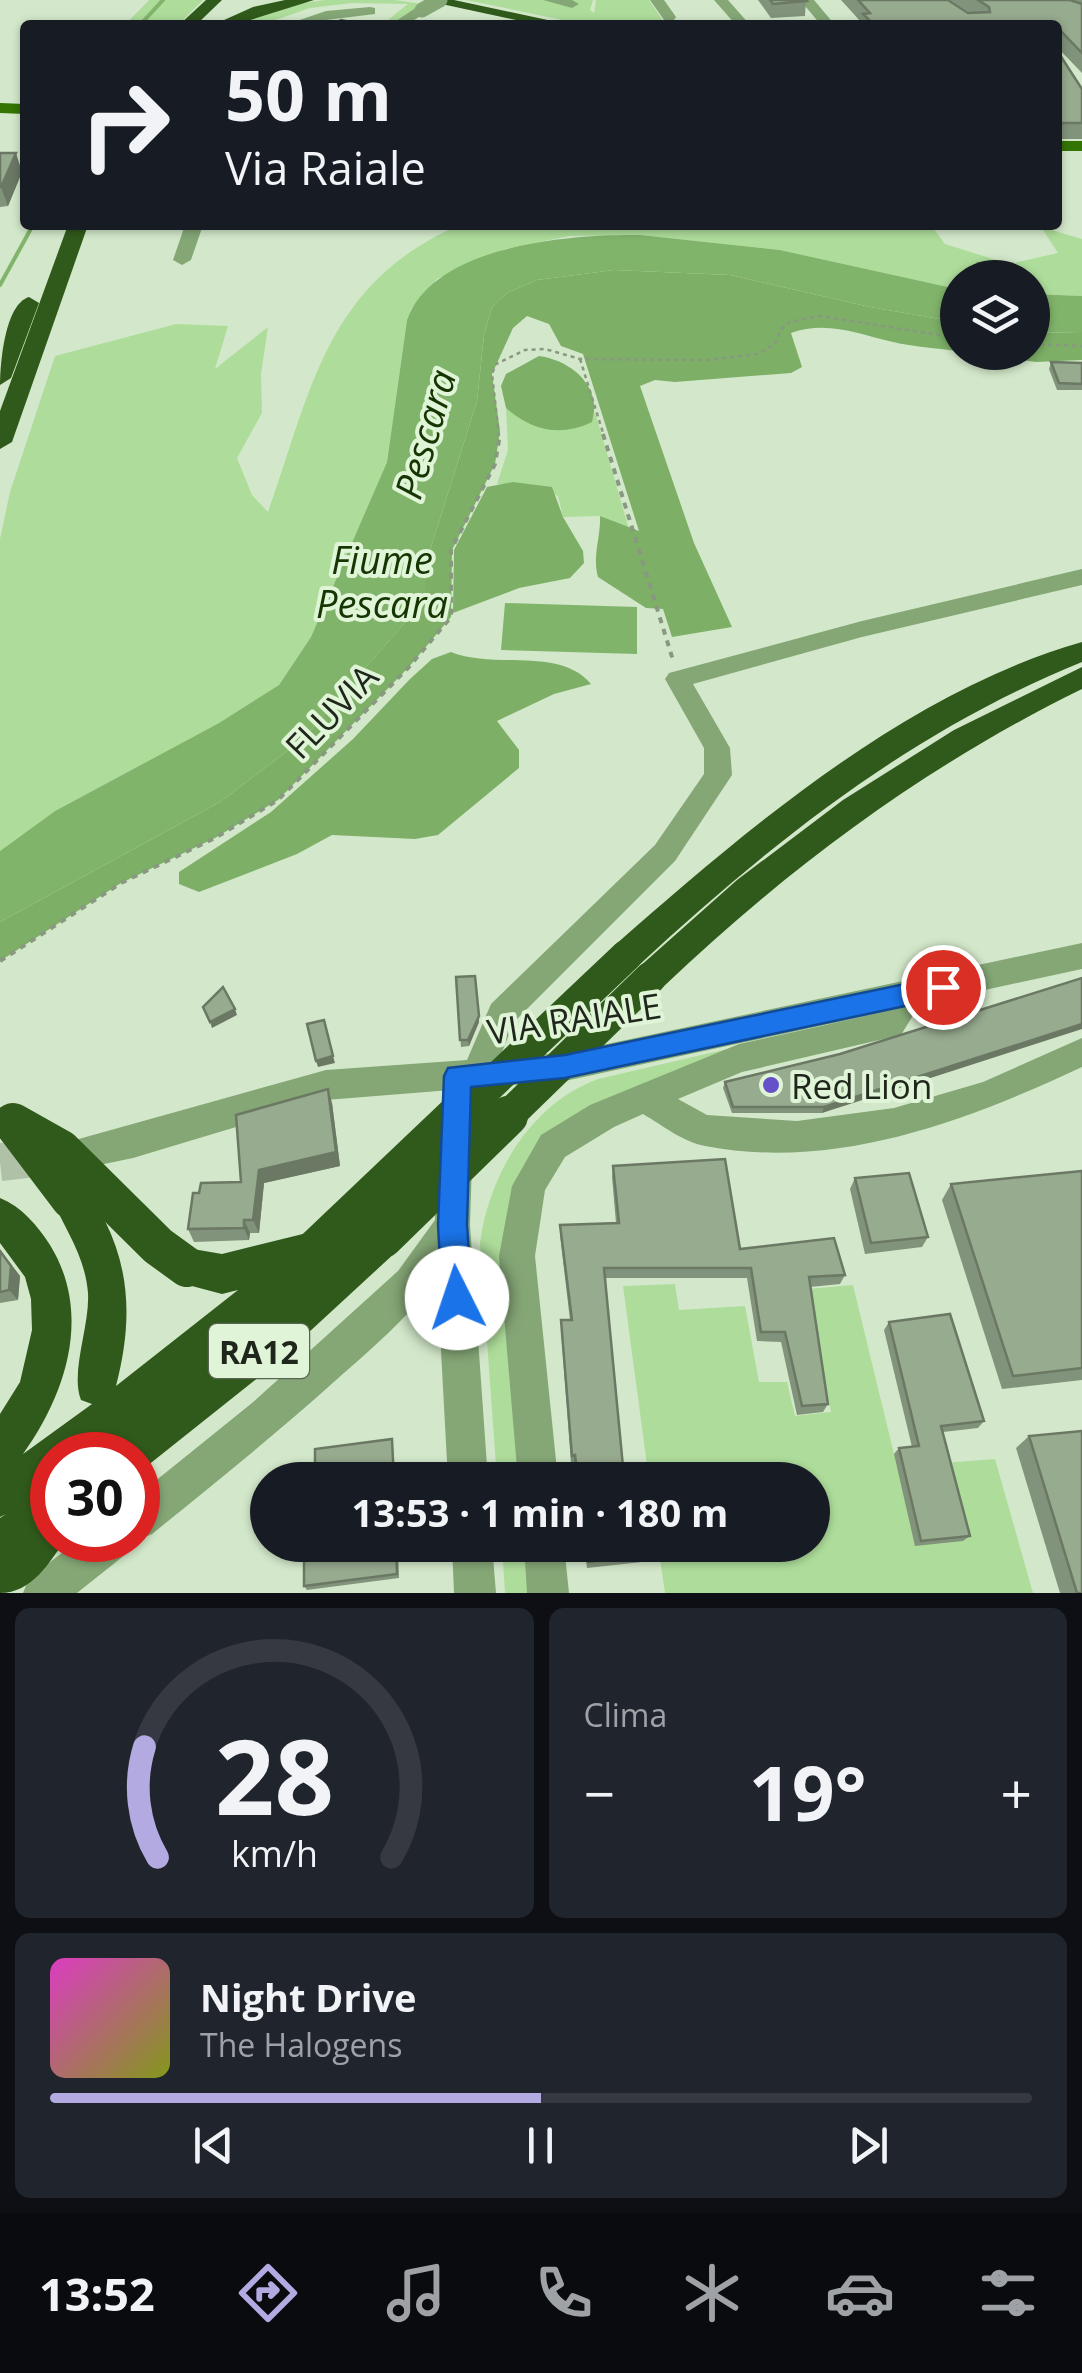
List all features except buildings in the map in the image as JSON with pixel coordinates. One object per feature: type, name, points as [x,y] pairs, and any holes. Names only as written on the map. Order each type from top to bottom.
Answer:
[{"type":"highway","points":[[193,20],[215,0]]},
{"type":"highway","points":[[210,20],[231,0]]},
{"type":"highway","points":[[233,20],[258,10],[306,0]]},
{"type":"highway","points":[[420,3],[445,2],[537,20]]},
{"type":"highway","points":[[0,378],[56,230]]},
{"type":"highway","points":[[0,442],[76,230]]},
{"type":"highway","points":[[638,967],[766,855],[834,785],[942,715],[1006,682],[1082,651]]},
{"type":"highway","points":[[766,855],[1028,702],[1082,677]]},
{"type":"highway","name":"RA12","points":[[156,1432],[255,1354],[384,1238],[638,967]]},
{"type":"highway","name":"RA12","points":[[90,1432],[182,1364],[638,967]]},
{"type":"highway","points":[[7,1115],[62,1150],[158,1246],[187,1267],[222,1274],[314,1250]]},
{"type":"highway","points":[[7,1115],[88,1224],[108,1276],[108,1323],[96,1385]]},
{"type":"highway","points":[[0,1218],[30,1244],[50,1283],[54,1306],[50,1355],[33,1399],[0,1449]]},
{"type":"highway","name":"RA12","points":[[0,1494],[30,1474]]},
{"type":"highway","points":[[0,1544],[30,1524]]},
{"type":"highway","points":[[0,1575],[30,1552]]},
{"type":"street","points":[[550,0],[572,4]]},
{"type":"street","points":[[657,0],[669,17]]},
{"type":"street","points":[[722,0],[739,20]]},
{"type":"street","points":[[738,0],[755,20]]},
{"type":"street","points":[[807,0],[824,20]]},
{"type":"street","points":[[401,20],[420,3]]},
{"type":"street","points":[[311,20],[370,12]]},
{"type":"street","points":[[182,260],[192,230]]},
{"type":"street","points":[[467,1462],[452,1225],[467,1076],[502,1014],[665,852],[718,774],[716,748],[692,674],[1082,578]]},
{"type":"street","name":"VIA RAIALE","points":[[80,1153],[133,1142],[326,1085],[565,1066],[1082,956]]},
{"type":"street","points":[[536,1462],[518,1256],[529,1186],[553,1146],[602,1116],[648,1100],[740,1058],[890,1025],[908,995]]},
{"type":"street","points":[[648,1100],[703,1130],[797,1137],[894,1123],[988,1095],[1082,1052]]},
{"type":"street","points":[[160,1502],[266,1418],[365,1330],[411,1284],[452,1225]]},
{"type":"street","points":[[44,1593],[84,1562]]},
{"type":"street","points":[[473,1562],[475,1593]]},
{"type":"street","points":[[545,1562],[548,1593]]},
{"type":"path","name":"FLUVIA","points":[[0,961],[121,882],[215,838],[278,800],[408,668],[451,617],[452,550],[495,464],[498,448],[500,431],[492,374],[496,364],[526,350],[545,349],[580,360],[708,360],[758,354],[775,344],[780,329],[790,322],[820,316],[940,335]]},
{"type":"path","points":[[1050,345],[1082,346]]},
{"type":"path","points":[[580,360],[692,674]]},
{"type":"shaded area","points":[[149,0],[203,0],[183,20],[130,20]]},
{"type":"shaded area","points":[[394,0],[422,4],[398,20],[389,19],[408,4],[352,3],[310,8],[275,20],[245,20],[296,4]]},
{"type":"shaded area","points":[[466,0],[593,0],[590,10],[594,13],[596,0],[649,0],[662,20],[563,20]]},
{"type":"shaded area","points":[[450,230],[935,230],[945,244],[996,260],[940,260],[940,285],[780,250],[640,235],[569,236],[505,249],[437,279],[411,309],[407,320],[387,462],[311,637],[279,685],[219,723],[55,811],[0,851],[0,539],[10,492],[55,356],[176,324],[228,326],[215,369],[268,327],[261,374],[262,413],[237,458],[252,495],[268,512],[330,344],[379,277],[414,249]]},
{"type":"shaded area","points":[[1043,230],[1082,239],[1082,296],[1050,295],[1050,260],[1027,260],[1058,253]]},
{"type":"shaded area","points":[[614,270],[730,275],[940,319],[940,349],[842,330],[804,329],[791,333],[802,367],[791,373],[675,382],[655,380],[640,386],[694,543],[732,627],[672,637],[663,609],[646,608],[598,577],[600,516],[639,531],[583,354],[561,346],[549,324],[527,316],[513,328],[492,374],[500,431],[495,464],[452,550],[451,617],[408,668],[278,800],[215,838],[121,883],[0,961],[0,922],[220,802],[302,740],[424,601],[426,563],[477,401],[484,335],[492,307],[507,293],[537,280]]},
{"type":"shaded area","points":[[1082,332],[1082,360],[1050,361],[1050,333]]},
{"type":"shaded area","points":[[539,356],[562,363],[581,377],[593,397],[592,422],[569,429],[547,429],[526,422],[506,408],[501,386],[506,374]]},
{"type":"shaded area","points":[[506,408],[525,420],[559,428],[592,421],[595,412],[629,529],[600,516],[563,517],[558,496],[531,484],[497,484],[508,450]]},
{"type":"shaded area","points":[[513,482],[552,487],[563,517],[583,551],[584,563],[570,578],[519,588],[453,613],[454,550],[487,487]]},
{"type":"shaded area","points":[[451,652],[487,659],[545,662],[578,672],[591,684],[554,694],[497,721],[519,750],[519,768],[438,835],[415,839],[332,835],[297,854],[199,892],[179,884],[179,872],[271,812],[353,739],[432,659]]},
{"type":"shaded area","points":[[891,1011],[740,1054],[521,1179],[528,1462],[496,1462],[480,1243],[485,1217],[503,1168],[533,1124],[574,1090],[598,1079]]},
{"type":"shaded area","points":[[675,1284],[679,1310],[745,1306],[759,1382],[787,1382],[795,1416],[831,1412],[807,1289],[853,1285],[894,1454],[940,1450],[944,1463],[995,1459],[1033,1593],[665,1593],[660,1562],[830,1562],[830,1462],[647,1462],[623,1286]]},
{"type":"shaded area","points":[[503,1562],[535,1562],[538,1593],[505,1593]]},
{"type":"water","name":"Fiume Pescara","points":[[612,235],[780,250],[940,285],[940,319],[730,275],[614,270],[537,280],[507,293],[492,307],[484,335],[477,401],[426,563],[425,600],[302,740],[220,802],[0,922],[0,851],[55,811],[219,723],[279,685],[311,637],[387,462],[407,320],[422,294],[445,275],[475,259],[544,241]]},
{"type":"water","points":[[1050,295],[1082,296],[1082,332],[1050,333]]},
{"type":"water","points":[[505,603],[637,607],[637,654],[501,650]]},
{"type":"waterway","points":[[145,20],[163,0]]},
{"type":"waterway","points":[[0,285],[30,230]]},
{"type":"tunnel","points":[[0,1162],[53,1156]]},
{"type":"tunnel","points":[[0,1577],[30,1533]]},
{"type":"place","name":"Red Lion","points":[[771,1085]]},
{"type":"route","points":[[457,1298],[452,1225],[458,1076],[565,1066],[621,1056],[796,1015],[943,987]]},
{"type":"water label","name":"Pescara","points":[[424,434]]}]
